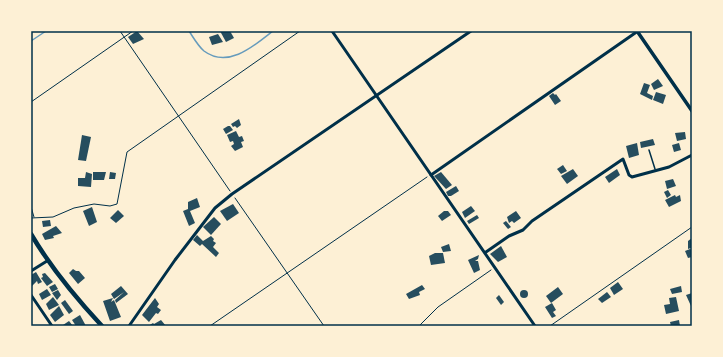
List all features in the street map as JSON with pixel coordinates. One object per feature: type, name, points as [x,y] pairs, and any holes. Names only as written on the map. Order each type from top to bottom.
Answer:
[{"type":"main road","points":[[31,234],[47,261],[71,292],[102,326]]},
{"type":"street","points":[[332,31],[486,252],[494,267],[535,326]]},
{"type":"street","points":[[129,326],[175,260],[215,208],[232,194],[471,31]]},
{"type":"street","points":[[431,175],[637,31],[692,111]]},
{"type":"street","points":[[486,252],[509,236],[523,230],[532,221],[623,159],[629,175],[632,177],[670,167],[692,155]]},
{"type":"street","points":[[31,271],[47,261]]},
{"type":"street","points":[[31,295],[52,326]]},
{"type":"lane","points":[[649,150],[655,170]]},
{"type":"path","points":[[120,31],[324,326]]},
{"type":"path","points":[[31,102],[132,31]]},
{"type":"path","points":[[31,218],[53,217],[74,208],[94,204],[110,206],[117,204],[126,152],[300,31]]},
{"type":"path","points":[[210,326],[431,175]]},
{"type":"path","points":[[31,207],[34,217]]},
{"type":"path","points":[[550,326],[692,228]]},
{"type":"path","points":[[419,326],[438,307],[494,267]]},
{"type":"building","points":[[137,31],[144,39],[133,44],[128,37]]},
{"type":"building","points":[[220,31],[230,31],[234,38],[226,42]]},
{"type":"building","points":[[218,34],[223,42],[212,45],[209,37]]},
{"type":"building","points":[[658,79],[663,86],[654,90],[651,84]]},
{"type":"building","points":[[644,83],[650,85],[647,93],[653,96],[652,100],[640,94]]},
{"type":"building","points":[[656,92],[666,95],[663,104],[653,100]]},
{"type":"building","points":[[553,93],[555,95],[556,94],[561,101],[555,105],[549,96]]},
{"type":"building","points":[[239,119],[241,125],[237,128],[235,126],[233,127],[231,124]]},
{"type":"building","points":[[230,126],[233,130],[226,134],[223,129]]},
{"type":"building","points":[[236,131],[239,137],[242,136],[244,141],[241,142],[243,147],[235,151],[231,146],[234,144],[233,141],[230,142],[227,135]]},
{"type":"building","points":[[685,132],[686,139],[677,141],[675,133]]},
{"type":"building","points":[[82,135],[91,137],[86,161],[78,160]]},
{"type":"building","points":[[653,139],[655,145],[641,148],[640,142]]},
{"type":"building","points":[[637,143],[639,155],[629,158],[626,146]]},
{"type":"building","points":[[679,143],[681,150],[674,152],[672,145]]},
{"type":"building","points":[[563,165],[567,171],[561,174],[557,169]]},
{"type":"building","points":[[573,169],[578,176],[567,184],[561,176]]},
{"type":"building","points":[[617,169],[620,175],[609,183],[605,177]]},
{"type":"building","points":[[86,172],[92,174],[91,187],[78,186],[78,178],[85,178]]},
{"type":"building","points":[[93,172],[106,172],[104,180],[93,180]]},
{"type":"building","points":[[110,172],[116,173],[115,179],[109,179]]},
{"type":"building","points":[[441,172],[452,185],[446,189],[434,176]]},
{"type":"building","points":[[673,179],[676,186],[667,189],[665,181]]},
{"type":"building","points":[[456,186],[459,191],[451,196],[448,196],[446,192]]},
{"type":"building","points":[[668,190],[671,195],[667,198],[664,192]]},
{"type":"building","points":[[675,195],[676,197],[680,195],[681,201],[669,207],[665,200]]},
{"type":"building","points":[[197,198],[200,207],[190,211],[195,223],[189,226],[183,211],[188,209],[188,202]]},
{"type":"building","points":[[233,204],[239,213],[227,221],[220,211]]},
{"type":"building","points":[[471,206],[475,211],[465,218],[462,212]]},
{"type":"building","points":[[92,207],[97,222],[89,226],[83,211]]},
{"type":"building","points":[[118,210],[124,216],[116,223],[110,218]]},
{"type":"building","points":[[444,211],[448,211],[451,215],[442,221],[438,216]]},
{"type":"building","points":[[516,211],[521,218],[514,223],[512,221],[509,223],[507,217]]},
{"type":"building","points":[[477,215],[479,218],[469,224],[467,221]]},
{"type":"building","points":[[214,217],[221,224],[211,235],[203,227]]},
{"type":"building","points":[[50,220],[51,226],[43,227],[42,221]]},
{"type":"building","points":[[506,221],[511,227],[508,229],[503,223]]},
{"type":"building","points":[[56,226],[62,233],[53,236],[54,238],[45,240],[42,234]]},
{"type":"building","points":[[197,235],[203,241],[211,236],[214,239],[213,241],[216,243],[213,247],[219,253],[216,257],[202,244],[200,246],[193,240]]},
{"type":"building","points":[[692,238],[691,248],[688,249],[688,241]]},
{"type":"building","points":[[449,244],[451,251],[443,252],[441,247]]},
{"type":"building","points":[[501,246],[507,257],[498,262],[490,254]]},
{"type":"building","points":[[690,249],[692,250],[692,257],[688,258],[685,251]]},
{"type":"building","points":[[435,253],[443,253],[445,263],[431,265],[429,256]]},
{"type":"building","points":[[479,255],[478,259],[475,261],[478,261],[480,270],[474,273],[468,260]]},
{"type":"building","points":[[73,269],[79,271],[85,278],[78,284],[69,273]]},
{"type":"building","points":[[36,272],[42,282],[38,284],[37,281],[31,287],[31,275]]},
{"type":"building","points":[[45,273],[53,282],[47,286],[41,278],[43,277],[42,274]]},
{"type":"building","points":[[618,282],[623,289],[614,295],[610,288]]},
{"type":"building","points":[[55,284],[58,289],[52,292],[49,287]]},
{"type":"building","points":[[422,285],[425,289],[419,292],[420,295],[409,299],[406,294]]},
{"type":"building","points":[[121,286],[128,294],[116,303],[115,300],[124,292],[114,299],[111,294]]},
{"type":"building","points":[[681,286],[682,292],[672,294],[670,289]]},
{"type":"building","points":[[558,287],[563,294],[551,303],[546,296]]},
{"type":"building","points":[[47,289],[51,295],[42,300],[39,294]]},
{"type":"building","points":[[58,290],[61,295],[57,300],[52,293]]},
{"type":"building","points":[[522,290],[526,290],[528,294],[526,298],[522,298],[520,296],[520,292]]},
{"type":"building","points":[[607,292],[611,297],[602,303],[598,299]]},
{"type":"building","points":[[692,293],[692,306],[691,306],[686,295]]},
{"type":"building","points":[[499,295],[504,302],[501,305],[496,298]]},
{"type":"building","points":[[53,297],[59,305],[49,310],[46,304]]},
{"type":"building","points":[[676,297],[679,311],[666,314],[664,305],[670,304],[669,298]]},
{"type":"building","points":[[113,298],[111,302],[114,300],[121,317],[110,321],[103,301]]},
{"type":"building","points":[[155,298],[159,304],[157,307],[161,310],[158,314],[156,313],[149,322],[142,315]]},
{"type":"building","points":[[65,300],[73,311],[69,314],[61,303]]},
{"type":"building","points":[[552,303],[556,310],[553,312],[556,316],[552,318],[545,307]]},
{"type":"building","points":[[59,306],[64,315],[55,322],[50,315]]},
{"type":"building","points":[[80,315],[86,326],[76,326],[72,320]]},
{"type":"building","points":[[161,320],[166,326],[148,326],[153,323],[154,324]]},
{"type":"building","points":[[679,320],[680,326],[671,326],[670,322]]},
{"type":"building","points":[[69,321],[73,326],[63,325]]},
{"type":"waterway","points":[[31,41],[46,31]]},
{"type":"waterway","points":[[189,31],[204,51],[213,56],[222,58],[231,57],[249,49],[273,31]]}]
